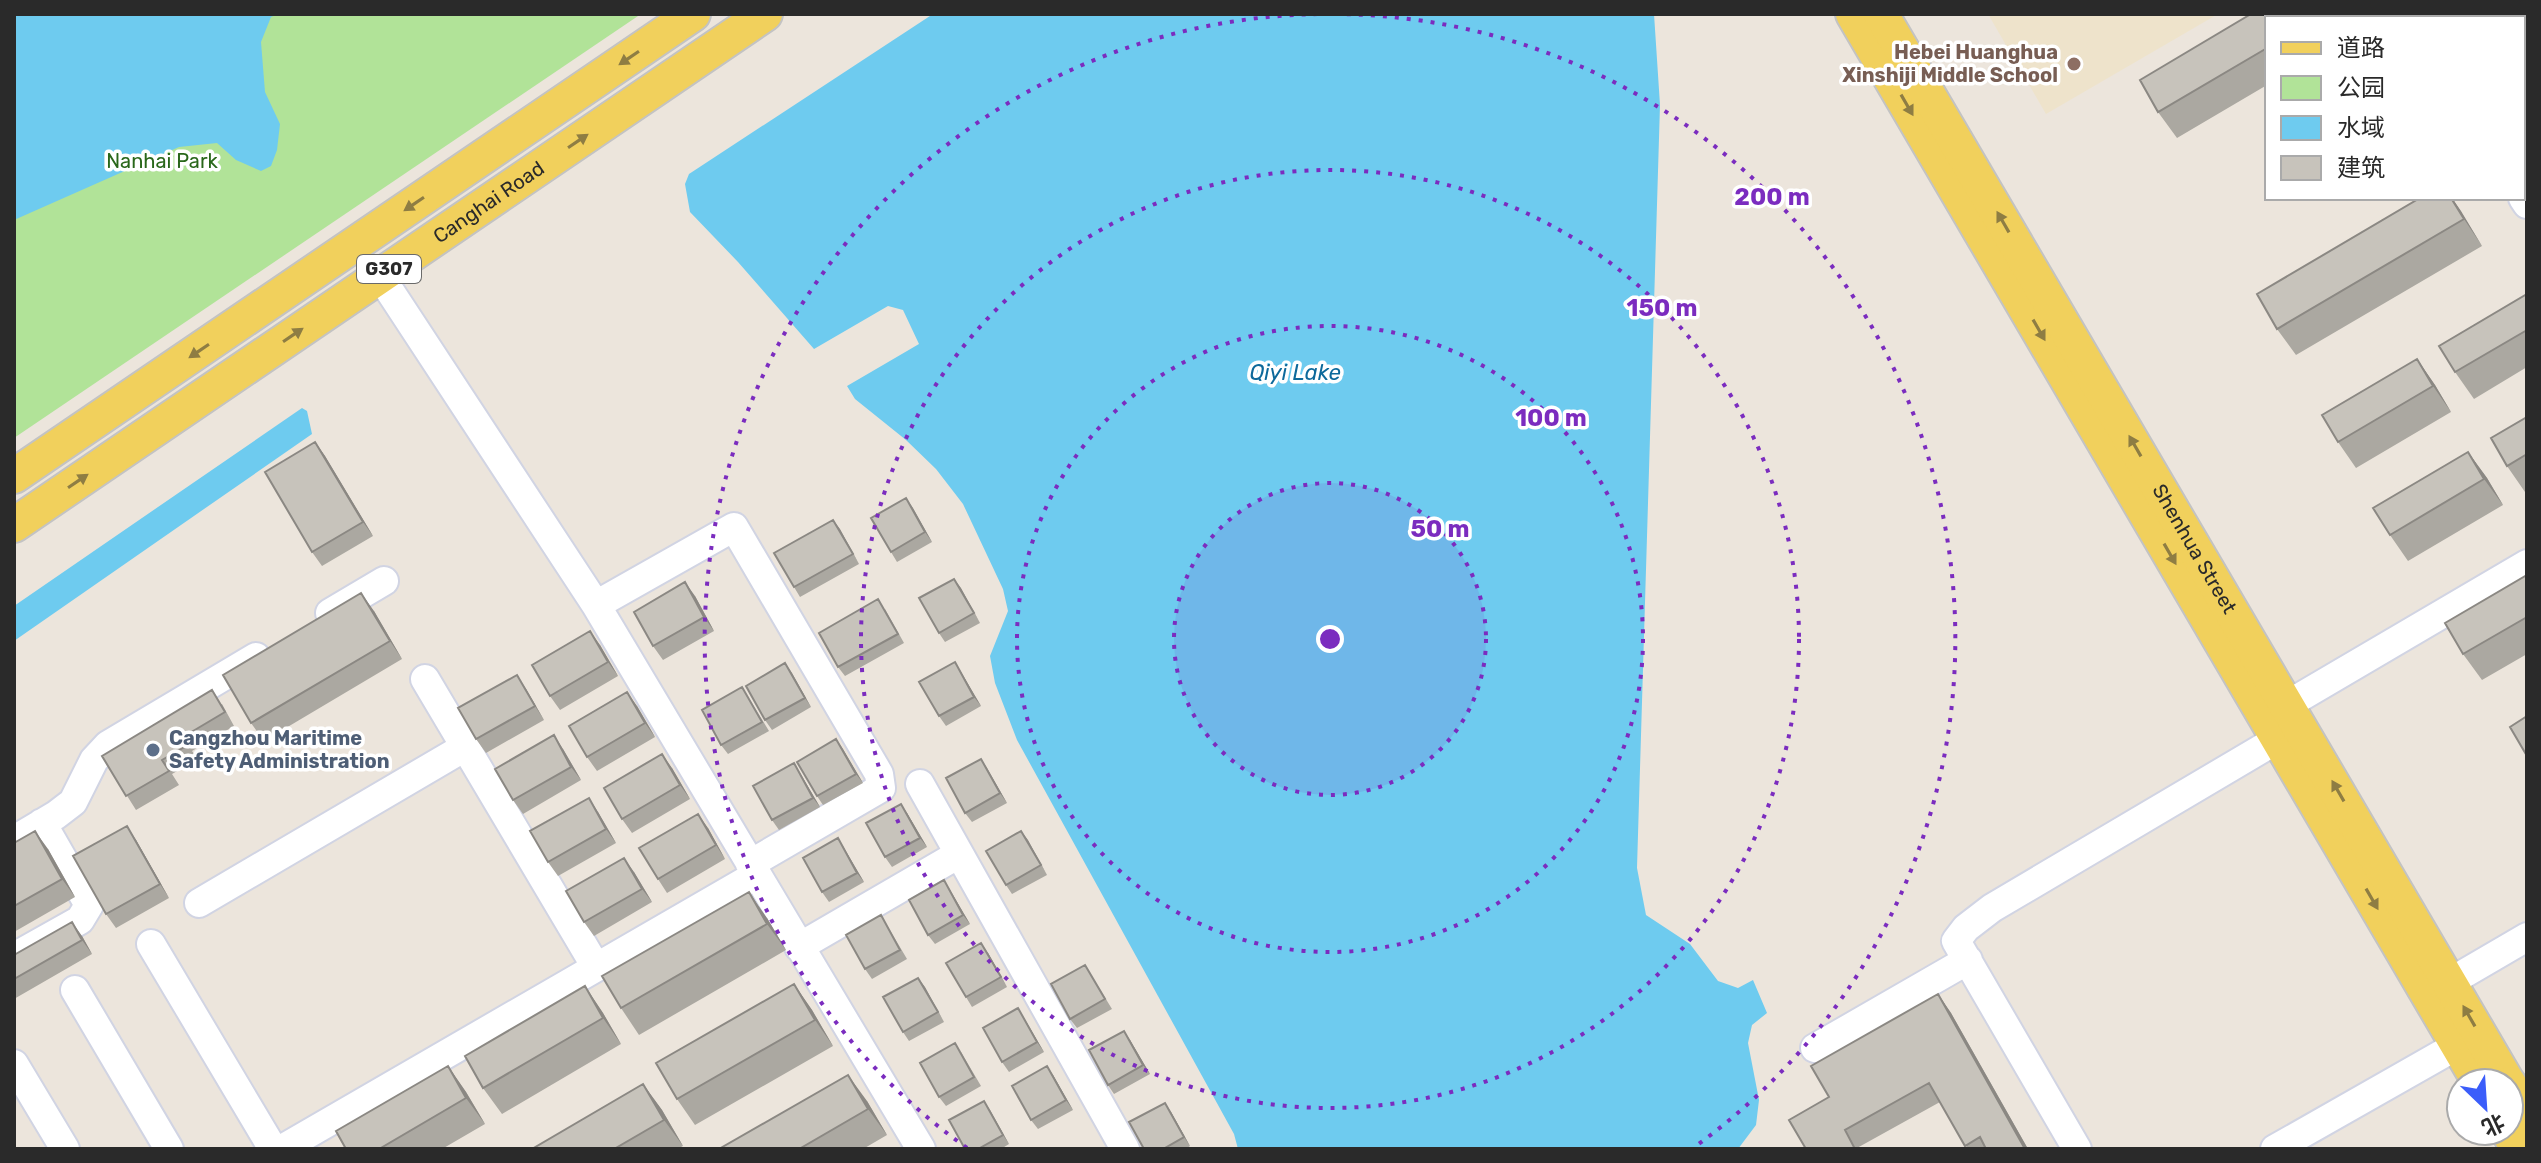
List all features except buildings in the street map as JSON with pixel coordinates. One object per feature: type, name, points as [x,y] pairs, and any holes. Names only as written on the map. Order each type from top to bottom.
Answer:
[{"type":"main road","name":"Canghai Road","points":[[14,476],[693,14]]},
{"type":"main road","name":"Canghai Road","points":[[14,525],[765,14]]},
{"type":"main road","name":"Shenhua Street","points":[[1853,14],[2278,739],[2439,989],[2496,1067]]},
{"type":"main road","name":"Shenhua Street","points":[[1881,14],[2287,705],[2439,989],[2458,1045],[2471,1067]]},
{"type":"street","points":[[380,276],[596,605],[921,1149]]},
{"type":"street","points":[[282,1149],[323,1139],[881,788],[879,774],[734,527],[596,605]]},
{"type":"street","points":[[2287,705],[2527,564]]},
{"type":"street","points":[[305,628],[384,581]]},
{"type":"street","points":[[14,840],[73,802],[94,760],[108,745],[279,643]]},
{"type":"street","points":[[425,679],[596,967]]},
{"type":"street","points":[[2077,1149],[1956,941],[1966,928],[1992,908],[2278,739]]},
{"type":"street","points":[[199,903],[465,747]]},
{"type":"street","points":[[920,784],[1125,1149]]},
{"type":"street","points":[[14,957],[80,920],[89,905],[42,823]]},
{"type":"street","points":[[799,947],[959,854]]},
{"type":"street","points":[[2439,989],[2527,937]]},
{"type":"street","points":[[151,944],[273,1149]]},
{"type":"street","points":[[1815,1048],[1968,960]]},
{"type":"street","points":[[75,990],[169,1149]]},
{"type":"street","points":[[2275,1149],[2458,1045]]},
{"type":"street","points":[[14,1064],[65,1149]]},
{"type":"shaded area","name":"Hebei Huanghua Xinshiji Middle School","points":[[1988,14],[2218,14],[2046,114]]},
{"type":"green space","name":"Nanhai Park","points":[[14,14],[641,14],[14,438]]},
{"type":"water","points":[[14,14],[278,14],[271,17],[261,42],[265,92],[280,124],[277,150],[271,166],[261,171],[236,160],[217,143],[179,147],[14,220]]},
{"type":"water","name":"Qiyi Lake","points":[[933,14],[1654,14],[1660,105],[1637,868],[1646,915],[1690,944],[1718,981],[1738,988],[1753,980],[1767,1013],[1752,1025],[1748,1043],[1759,1100],[1756,1125],[1738,1149],[1238,1149],[1234,1134],[1017,740],[995,683],[990,656],[1008,611],[1003,589],[963,504],[936,469],[855,399],[847,386],[919,344],[903,310],[888,306],[814,349],[690,212],[685,184],[689,174]]},
{"type":"water","points":[[302,408],[307,411],[312,434],[14,641],[14,606]]},
{"type":"place","name":"Hebei Huanghua Xinshiji Middle School","points":[[2074,64]]},
{"type":"place","name":"Cangzhou Maritime Safety Administration","points":[[153,750]]}]
